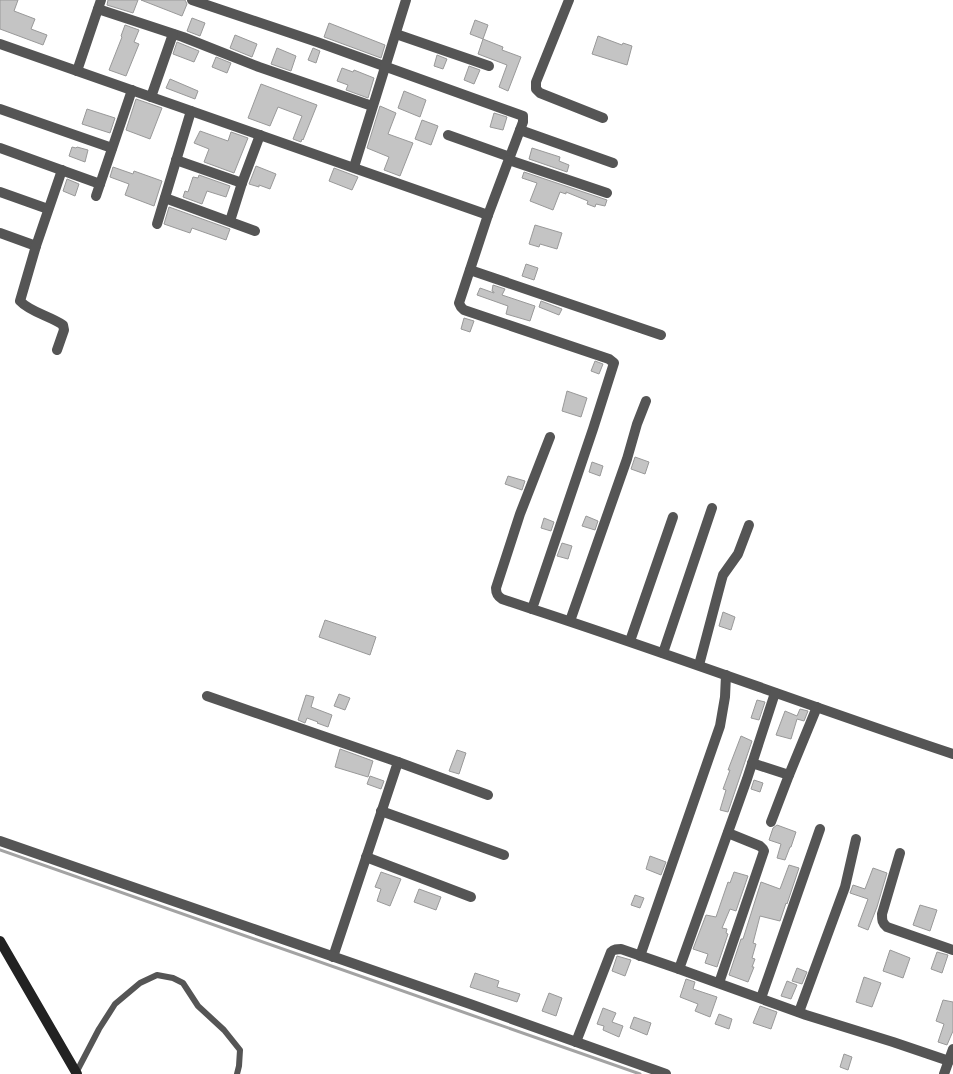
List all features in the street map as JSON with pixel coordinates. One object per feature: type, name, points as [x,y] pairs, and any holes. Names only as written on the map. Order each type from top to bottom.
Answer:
[{"type":"main road","points":[[0,941],[77,1073]]},
{"type":"street","points":[[192,0],[317,42],[520,115],[524,119],[488,215],[459,304],[464,310],[609,359],[614,363],[532,608]]},
{"type":"street","points":[[354,167],[406,0]]},
{"type":"street","points":[[569,0],[536,82],[536,89],[540,93],[603,118]]},
{"type":"street","points":[[77,71],[99,5],[259,67],[372,106]]},
{"type":"street","points":[[151,97],[173,34]]},
{"type":"street","points":[[396,34],[489,66]]},
{"type":"street","points":[[0,44],[488,215]]},
{"type":"street","points":[[96,196],[132,90]]},
{"type":"street","points":[[0,109],[112,148]]},
{"type":"street","points":[[157,224],[191,110]]},
{"type":"street","points":[[520,130],[613,163]]},
{"type":"street","points":[[230,221],[260,135]]},
{"type":"street","points":[[448,135],[607,193]]},
{"type":"street","points":[[0,148],[100,184]]},
{"type":"street","points":[[176,160],[242,183]]},
{"type":"street","points":[[57,350],[64,330],[63,325],[24,306],[20,301],[36,246],[62,170]]},
{"type":"street","points":[[0,192],[48,210]]},
{"type":"street","points":[[164,198],[256,231]]},
{"type":"street","points":[[0,233],[36,246]]},
{"type":"street","points":[[470,270],[661,335]]},
{"type":"street","points":[[570,621],[628,460],[637,424],[646,401]]},
{"type":"street","points":[[550,437],[520,514],[496,588],[498,596],[502,599],[630,641],[953,754]]},
{"type":"street","points":[[663,653],[712,508]]},
{"type":"street","points":[[630,641],[672,518]]},
{"type":"street","points":[[699,665],[723,575],[738,554],[749,525]]},
{"type":"street","points":[[640,956],[720,726],[725,697],[726,675]]},
{"type":"street","points":[[679,969],[776,692]]},
{"type":"street","points":[[207,696],[488,795]]},
{"type":"street","points":[[772,822],[816,707]]},
{"type":"street","points":[[333,957],[398,762]]},
{"type":"street","points":[[752,763],[789,775]]},
{"type":"street","points":[[381,811],[504,856]]},
{"type":"street","points":[[760,998],[820,829]]},
{"type":"street","points":[[719,983],[764,852],[760,846],[728,833]]},
{"type":"street","points":[[799,1012],[845,887],[856,839]]},
{"type":"street","points":[[0,841],[666,1074]]},
{"type":"street","points":[[900,853],[882,914],[884,924],[887,927],[953,950]]},
{"type":"street","points":[[366,857],[471,898]]},
{"type":"street","points":[[576,1042],[611,952],[617,949],[799,1012],[893,1042],[952,1054],[944,1074]]},
{"type":"lane","points":[[77,1073],[99,1029],[115,1004],[140,984],[158,975],[173,978],[183,983],[198,1006],[224,1030],[240,1050],[237,1074]]},
{"type":"building","points":[[0,0],[18,0],[14,11],[35,19],[31,29],[47,35],[43,45],[0,29]]},
{"type":"building","points":[[108,0],[138,0],[133,13],[107,5]]},
{"type":"building","points":[[141,0],[185,0],[187,4],[182,16]]},
{"type":"building","points":[[192,18],[205,23],[200,36],[187,31]]},
{"type":"building","points":[[475,20],[488,25],[483,39],[470,34]]},
{"type":"building","points":[[329,23],[385,45],[381,58],[324,37]]},
{"type":"building","points":[[125,25],[139,30],[134,42],[139,44],[126,76],[109,70]]},
{"type":"building","points":[[235,35],[257,44],[252,57],[230,48]]},
{"type":"building","points":[[598,36],[622,45],[623,43],[632,46],[627,65],[592,54]]},
{"type":"building","points":[[483,39],[503,47],[502,50],[521,57],[508,91],[499,87],[507,65],[478,54]]},
{"type":"building","points":[[177,42],[199,51],[194,62],[173,54]]},
{"type":"building","points":[[277,48],[296,56],[291,71],[271,64]]},
{"type":"building","points":[[313,48],[320,51],[316,63],[308,60]]},
{"type":"building","points":[[437,55],[447,59],[443,69],[434,66]]},
{"type":"building","points":[[216,57],[231,63],[227,73],[212,67]]},
{"type":"building","points":[[469,66],[480,70],[474,84],[464,80]]},
{"type":"building","points":[[342,68],[353,72],[354,70],[374,78],[368,98],[346,90],[348,85],[337,81]]},
{"type":"building","points":[[170,79],[198,91],[195,99],[166,88]]},
{"type":"building","points":[[261,84],[317,105],[301,142],[293,139],[302,116],[278,107],[270,126],[248,118]]},
{"type":"building","points":[[404,91],[426,100],[420,117],[398,108]]},
{"type":"building","points":[[136,99],[162,108],[150,139],[126,130]]},
{"type":"building","points":[[380,106],[396,113],[388,134],[413,143],[400,176],[384,170],[389,157],[367,148]]},
{"type":"building","points":[[87,109],[115,118],[110,133],[82,124]]},
{"type":"building","points":[[494,113],[507,117],[503,130],[490,127]]},
{"type":"building","points":[[422,120],[438,126],[431,145],[415,139]]},
{"type":"building","points":[[200,131],[228,141],[231,132],[248,138],[234,173],[204,162],[209,149],[194,143]]},
{"type":"building","points":[[72,147],[88,150],[85,162],[69,156]]},
{"type":"building","points":[[532,148],[560,157],[559,161],[569,165],[567,172],[529,159]]},
{"type":"building","points":[[256,166],[276,174],[270,189],[249,184]]},
{"type":"building","points":[[113,167],[133,174],[134,171],[162,181],[154,206],[125,195],[129,184],[110,177]]},
{"type":"building","points":[[334,168],[358,177],[352,190],[329,181]]},
{"type":"building","points":[[524,172],[607,200],[605,206],[596,204],[595,207],[587,204],[588,201],[566,192],[566,194],[560,192],[553,210],[530,201],[537,183],[522,178]]},
{"type":"building","points":[[199,175],[230,186],[226,197],[207,191],[202,204],[183,197],[185,191],[188,192],[193,177],[198,178]]},
{"type":"building","points":[[67,179],[79,184],[75,196],[63,191]]},
{"type":"building","points":[[169,207],[230,229],[226,240],[192,228],[190,233],[164,224]]},
{"type":"building","points":[[535,225],[562,233],[557,249],[540,244],[539,247],[529,244]]},
{"type":"building","points":[[526,264],[538,268],[534,280],[522,276]]},
{"type":"building","points":[[493,285],[505,289],[502,295],[535,306],[530,321],[506,314],[508,306],[477,295],[480,288],[494,293],[492,291]]},
{"type":"building","points":[[541,301],[562,309],[559,315],[539,307]]},
{"type":"building","points":[[464,318],[474,321],[470,332],[461,329]]},
{"type":"building","points":[[595,361],[603,364],[599,374],[591,371]]},
{"type":"building","points":[[567,391],[587,398],[581,417],[562,411]]},
{"type":"building","points":[[635,457],[649,462],[645,474],[631,469]]},
{"type":"building","points":[[592,462],[603,466],[600,476],[589,472]]},
{"type":"building","points":[[508,476],[525,481],[522,490],[505,484]]},
{"type":"building","points":[[586,516],[598,521],[595,530],[582,526]]},
{"type":"building","points":[[544,518],[554,522],[551,531],[541,528]]},
{"type":"building","points":[[562,543],[572,546],[568,559],[557,556]]},
{"type":"building","points":[[723,612],[735,617],[731,630],[719,626]]},
{"type":"building","points":[[325,620],[376,637],[370,655],[319,637]]},
{"type":"building","points":[[339,694],[350,698],[345,710],[334,706]]},
{"type":"building","points":[[306,695],[314,697],[311,707],[332,715],[328,727],[307,718],[305,723],[298,720]]},
{"type":"building","points":[[757,700],[765,702],[759,720],[751,718]]},
{"type":"building","points":[[800,709],[808,711],[804,721],[797,719],[791,739],[776,735],[785,711],[797,716]]},
{"type":"building","points":[[741,736],[752,741],[728,812],[720,810],[726,790],[723,789]]},
{"type":"building","points":[[340,749],[373,761],[368,777],[335,767]]},
{"type":"building","points":[[457,750],[466,753],[459,774],[449,771]]},
{"type":"building","points":[[370,776],[384,781],[381,789],[367,784]]},
{"type":"building","points":[[754,780],[763,783],[760,792],[751,789]]},
{"type":"building","points":[[777,825],[796,832],[785,860],[777,858],[781,844],[769,840],[773,828]]},
{"type":"building","points":[[650,856],[666,862],[661,875],[646,869]]},
{"type":"building","points":[[789,865],[799,868],[787,904],[780,921],[760,916],[753,943],[756,944],[752,958],[755,959],[752,967],[754,967],[748,982],[729,975],[741,939],[743,939],[761,882],[780,889]]},
{"type":"building","points":[[873,868],[887,873],[868,930],[858,926],[868,899],[850,893],[853,885],[865,889]]},
{"type":"building","points":[[381,872],[401,879],[390,906],[377,901],[381,889],[375,887]]},
{"type":"building","points":[[734,872],[748,876],[736,911],[730,909],[722,928],[727,929],[726,933],[728,934],[717,967],[705,963],[708,954],[693,949],[706,915],[716,917],[728,882],[730,883]]},
{"type":"building","points":[[419,889],[441,897],[436,910],[414,902]]},
{"type":"building","points":[[635,895],[644,898],[640,908],[631,905]]},
{"type":"building","points":[[920,905],[937,910],[930,931],[913,925]]},
{"type":"building","points":[[890,950],[910,958],[903,978],[883,971]]},
{"type":"building","points":[[937,952],[948,955],[942,973],[931,969]]},
{"type":"building","points":[[617,956],[631,960],[625,976],[612,971]]},
{"type":"building","points":[[797,968],[807,972],[802,984],[792,981]]},
{"type":"building","points":[[475,973],[499,981],[497,987],[520,994],[517,1002],[470,987]]},
{"type":"building","points":[[864,977],[881,983],[872,1007],[856,1002]]},
{"type":"building","points":[[686,979],[695,982],[693,989],[717,997],[710,1017],[695,1011],[698,1004],[680,997]]},
{"type":"building","points":[[787,981],[797,985],[791,999],[781,996]]},
{"type":"building","points":[[549,993],[562,998],[556,1016],[542,1011]]},
{"type":"building","points":[[943,1000],[953,1002],[953,1031],[947,1045],[938,1042],[944,1024],[936,1021]]},
{"type":"building","points":[[760,1006],[777,1012],[771,1029],[753,1023]]},
{"type":"building","points":[[603,1008],[616,1013],[612,1022],[623,1026],[619,1037],[603,1030],[604,1026],[597,1024]]},
{"type":"building","points":[[719,1014],[732,1019],[729,1029],[715,1024]]},
{"type":"building","points":[[634,1017],[651,1023],[647,1035],[630,1028]]},
{"type":"building","points":[[844,1054],[852,1057],[848,1070],[840,1067]]},
{"type":"waterway","points":[[0,850],[640,1074]]}]
